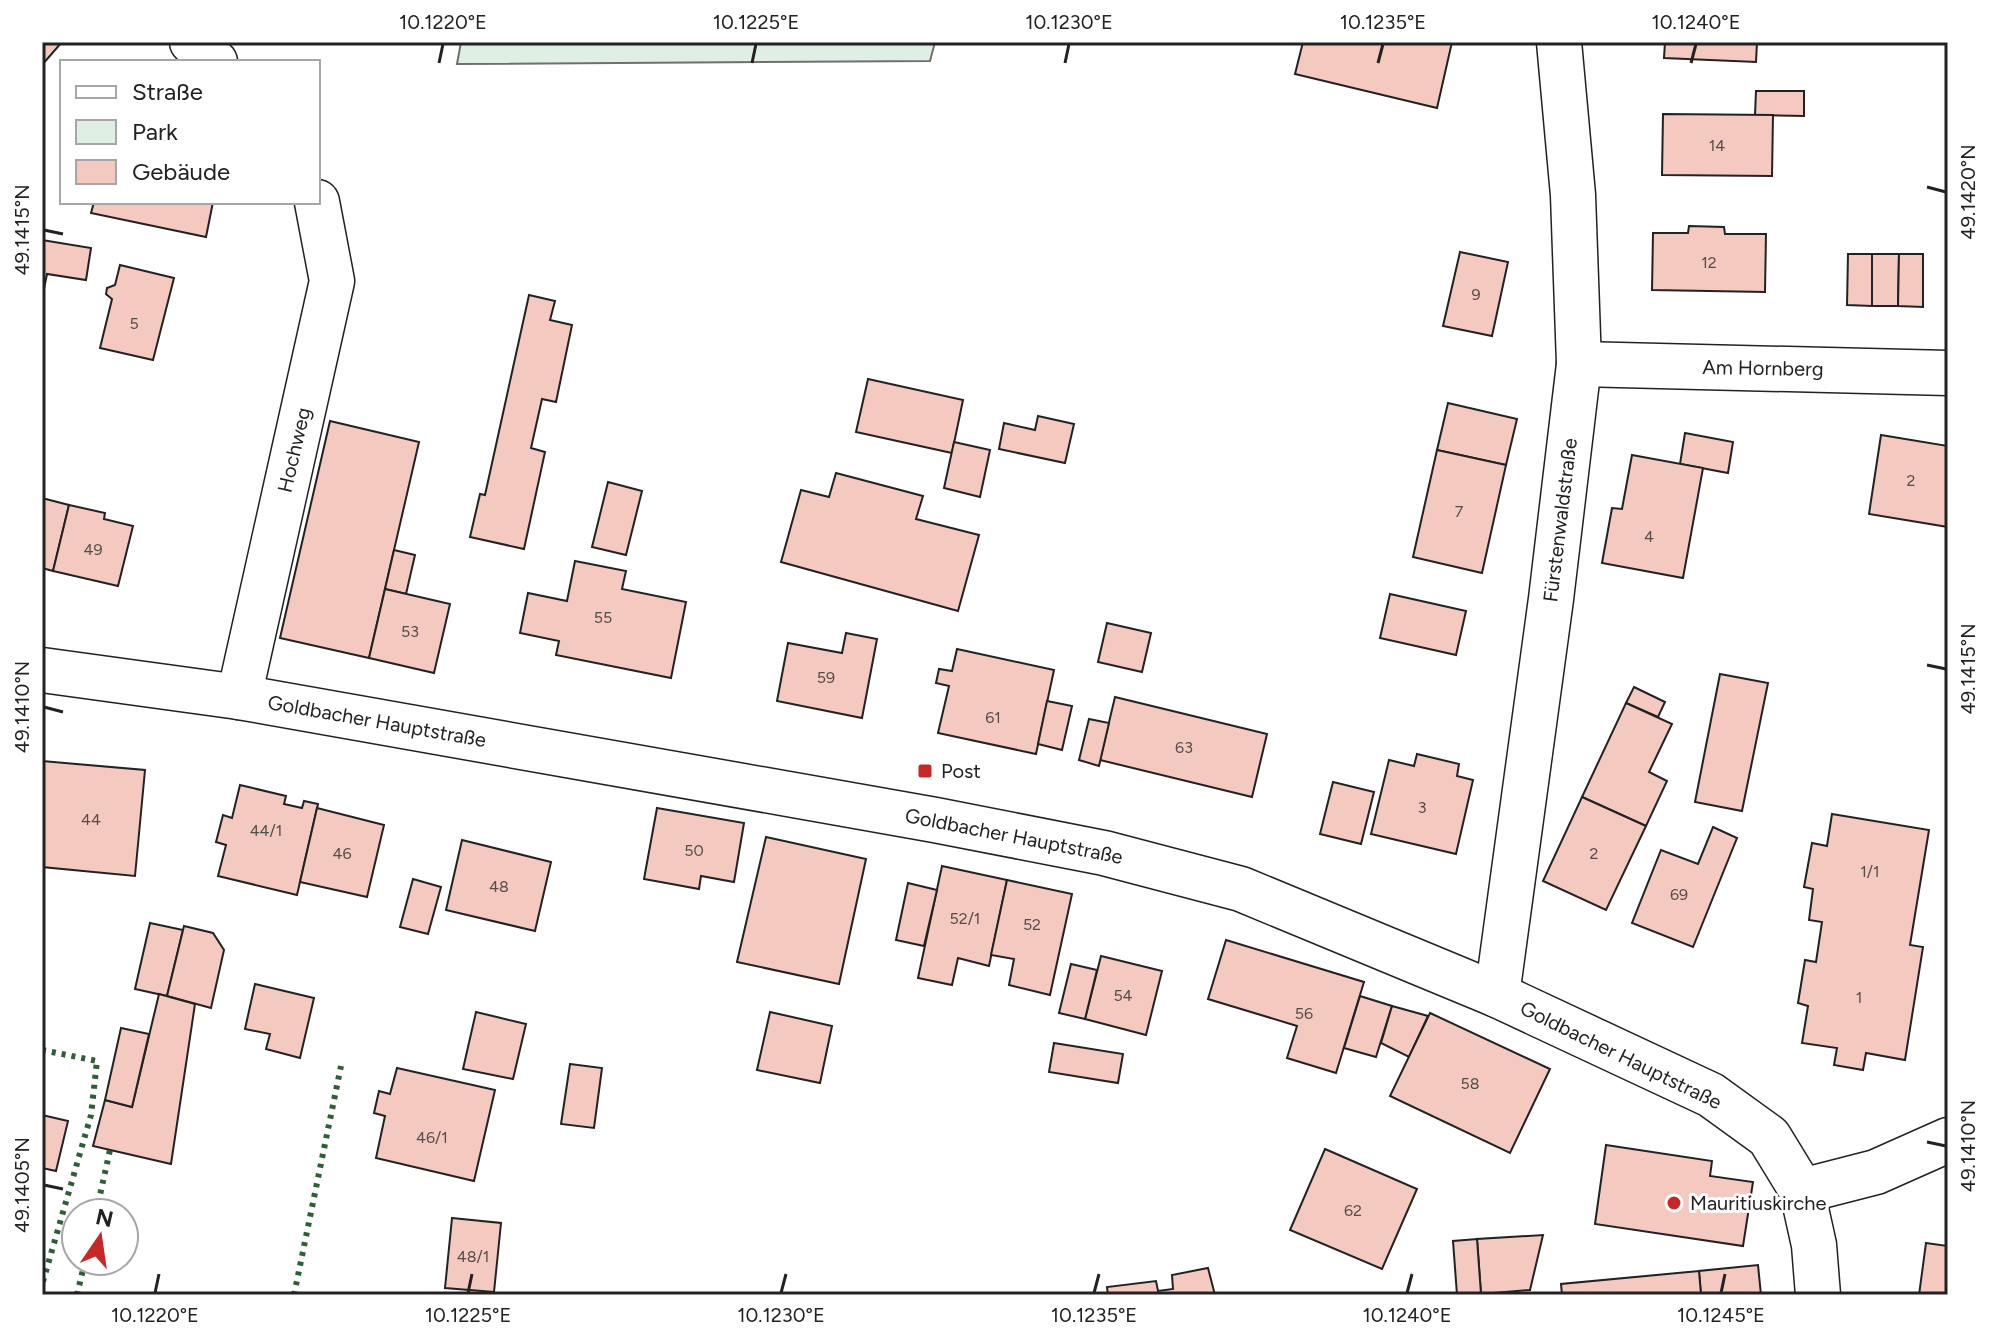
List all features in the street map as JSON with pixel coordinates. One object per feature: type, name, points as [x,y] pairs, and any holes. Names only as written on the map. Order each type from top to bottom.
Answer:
[{"type":"street","points":[[192,42],[213,60]]},
{"type":"street","name":"Fürstenwaldstraße","points":[[1497,995],[1551,599],[1579,364],[1573,195],[1559,42]]},
{"type":"street","name":"Hochweg","points":[[239,697],[332,281],[317,204]]},
{"type":"street","name":"Am Hornberg","points":[[1579,364],[1948,373]]},
{"type":"street","name":"Goldbacher Hauptstraße","points":[[42,670],[239,697],[920,817],[1104,853],[1241,889],[1497,995],[1711,1095],[1769,1137],[1802,1191],[1814,1245],[1818,1295]]},
{"type":"street","points":[[1802,1191],[1876,1172],[1948,1140]]},
{"type":"green space","points":[[461,42],[935,42],[930,61],[457,64]]},
{"type":"building","points":[[42,42],[62,42],[42,65]]},
{"type":"building","points":[[1303,42],[1452,42],[1437,108],[1295,74]]},
{"type":"building","points":[[1665,42],[1757,42],[1756,62],[1664,58]]},
{"type":"building","points":[[1756,91],[1804,91],[1804,116],[1755,115]]},
{"type":"building","points":[[1663,114],[1773,115],[1772,176],[1662,175]]},
{"type":"building","points":[[93,204],[213,204],[206,237],[91,213]]},
{"type":"building","points":[[1689,226],[1724,227],[1725,234],[1766,234],[1765,292],[1652,290],[1653,233],[1688,233]]},
{"type":"building","points":[[42,240],[91,248],[86,280],[47,274],[42,289]]},
{"type":"building","points":[[1460,252],[1508,262],[1492,336],[1443,326]]},
{"type":"building","points":[[1848,254],[1872,254],[1872,306],[1847,305]]},
{"type":"building","points":[[1872,254],[1899,254],[1898,306],[1872,306]]},
{"type":"building","points":[[1899,254],[1923,254],[1923,307],[1898,306]]},
{"type":"building","points":[[120,265],[174,278],[153,360],[100,348],[112,299],[106,294],[107,288],[115,285]]},
{"type":"building","points":[[529,295],[555,301],[550,320],[572,325],[556,402],[542,399],[531,448],[545,452],[524,549],[470,537],[480,494],[485,495]]},
{"type":"building","points":[[868,379],[963,400],[952,453],[856,432]]},
{"type":"building","points":[[1448,403],[1517,419],[1506,465],[1437,450]]},
{"type":"building","points":[[1038,416],[1074,424],[1065,463],[999,449],[1004,423],[1035,430]]},
{"type":"building","points":[[330,421],[419,442],[369,658],[280,638]]},
{"type":"building","points":[[1685,433],[1733,442],[1728,473],[1680,464]]},
{"type":"building","points":[[1881,435],[1948,446],[1948,527],[1869,514]]},
{"type":"building","points":[[954,442],[990,450],[980,497],[944,488]]},
{"type":"building","points":[[1437,450],[1506,465],[1482,573],[1413,557]]},
{"type":"building","points":[[1632,455],[1703,468],[1683,578],[1602,563],[1612,508],[1622,509]]},
{"type":"building","points":[[836,473],[923,496],[916,519],[979,535],[958,611],[781,562],[801,490],[829,497]]},
{"type":"building","points":[[608,482],[642,491],[626,555],[592,547]]},
{"type":"building","points":[[42,498],[69,505],[53,571],[42,568]]},
{"type":"building","points":[[69,505],[105,513],[104,519],[133,526],[118,586],[53,571]]},
{"type":"building","points":[[394,550],[415,555],[406,594],[385,589]]},
{"type":"building","points":[[575,561],[626,571],[622,589],[686,602],[671,678],[556,655],[559,641],[520,633],[528,593],[567,601]]},
{"type":"building","points":[[385,589],[450,604],[434,673],[369,658]]},
{"type":"building","points":[[1390,594],[1466,611],[1456,655],[1380,638]]},
{"type":"building","points":[[1107,623],[1151,633],[1142,672],[1098,662]]},
{"type":"building","points":[[846,633],[877,639],[862,718],[777,701],[788,643],[842,653]]},
{"type":"building","points":[[957,649],[1054,670],[1036,754],[938,733],[949,686],[936,683],[939,669],[952,671]]},
{"type":"building","points":[[1720,674],[1768,683],[1742,811],[1695,802]]},
{"type":"building","points":[[1634,687],[1665,702],[1658,717],[1626,703]]},
{"type":"building","points":[[1115,697],[1267,734],[1252,797],[1100,760]]},
{"type":"building","points":[[1047,701],[1072,706],[1062,750],[1038,744]]},
{"type":"building","points":[[1626,703],[1672,724],[1649,772],[1667,781],[1646,826],[1582,797]]},
{"type":"building","points":[[1089,719],[1109,723],[1099,766],[1079,760]]},
{"type":"building","points":[[1417,754],[1459,764],[1457,776],[1473,780],[1456,854],[1371,834],[1389,760],[1414,766]]},
{"type":"building","points":[[42,761],[145,770],[135,876],[42,867]]},
{"type":"building","points":[[1333,782],[1374,792],[1361,844],[1320,834]]},
{"type":"building","points":[[240,785],[286,796],[284,804],[302,808],[304,801],[318,804],[297,895],[218,876],[226,845],[216,842],[223,815],[232,818]]},
{"type":"building","points":[[1582,797],[1646,826],[1606,910],[1543,881]]},
{"type":"building","points":[[317,808],[384,825],[367,897],[300,882]]},
{"type":"building","points":[[657,808],[744,823],[734,882],[701,876],[699,889],[644,879]]},
{"type":"building","points":[[1832,814],[1929,830],[1910,945],[1923,947],[1905,1060],[1866,1053],[1863,1070],[1834,1065],[1837,1048],[1802,1043],[1808,1006],[1798,1003],[1805,960],[1816,962],[1822,922],[1809,920],[1813,889],[1804,887],[1812,843],[1827,846]]},
{"type":"building","points":[[1713,827],[1737,838],[1693,947],[1632,923],[1661,850],[1698,864]]},
{"type":"building","points":[[766,837],[866,859],[839,984],[737,962]]},
{"type":"building","points":[[462,840],[551,862],[535,931],[446,910]]},
{"type":"building","points":[[942,866],[1007,880],[989,966],[958,958],[952,985],[918,978]]},
{"type":"building","points":[[413,879],[441,887],[428,934],[400,927]]},
{"type":"building","points":[[1007,880],[1072,894],[1050,995],[1009,985],[1014,959],[991,955]]},
{"type":"building","points":[[908,883],[937,890],[924,946],[896,940]]},
{"type":"building","points":[[150,923],[183,930],[167,996],[135,989]]},
{"type":"building","points":[[184,926],[213,933],[224,950],[211,1008],[167,996]]},
{"type":"building","points":[[1226,940],[1364,982],[1336,1073],[1287,1058],[1297,1026],[1208,999]]},
{"type":"building","points":[[1101,956],[1162,971],[1146,1035],[1085,1019]]},
{"type":"building","points":[[1071,964],[1097,970],[1085,1019],[1059,1013]]},
{"type":"building","points":[[255,984],[314,998],[300,1058],[266,1049],[270,1034],[245,1029]]},
{"type":"building","points":[[159,994],[195,1004],[171,1164],[93,1146],[105,1100],[132,1107]]},
{"type":"building","points":[[1360,996],[1392,1006],[1376,1057],[1344,1048]]},
{"type":"building","points":[[1392,1006],[1428,1016],[1409,1057],[1381,1043]]},
{"type":"building","points":[[476,1012],[526,1024],[513,1079],[463,1069]]},
{"type":"building","points":[[770,1012],[832,1026],[820,1083],[757,1070]]},
{"type":"building","points":[[1430,1013],[1550,1069],[1510,1153],[1390,1096]]},
{"type":"building","points":[[121,1028],[149,1034],[132,1107],[105,1100]]},
{"type":"building","points":[[1054,1043],[1123,1054],[1118,1083],[1049,1072]]},
{"type":"building","points":[[570,1064],[602,1068],[594,1128],[561,1124]]},
{"type":"building","points":[[397,1068],[495,1090],[474,1181],[376,1158],[385,1116],[374,1113],[379,1091],[390,1094]]},
{"type":"building","points":[[42,1115],[68,1121],[56,1171],[42,1168]]},
{"type":"building","name":"Mauritiuskirche","points":[[1606,1145],[1712,1161],[1710,1176],[1753,1182],[1743,1246],[1595,1224]]},
{"type":"building","points":[[1325,1149],[1417,1189],[1382,1269],[1290,1230]]},
{"type":"building","points":[[452,1218],[501,1223],[494,1292],[445,1288]]},
{"type":"building","points":[[1543,1235],[1530,1290],[1481,1294],[1477,1239]]},
{"type":"building","points":[[1477,1239],[1481,1294],[1457,1295],[1453,1241]]},
{"type":"building","points":[[1926,1243],[1948,1246],[1948,1295],[1919,1295]]},
{"type":"building","points":[[1758,1265],[1761,1295],[1701,1295],[1699,1271]]},
{"type":"building","points":[[1208,1268],[1215,1295],[1108,1295],[1107,1287],[1156,1281],[1158,1291],[1173,1289],[1172,1275]]},
{"type":"building","points":[[1699,1271],[1701,1295],[1562,1295],[1561,1284]]},
{"type":"hedge","points":[[42,1050],[97,1061],[91,1115],[42,1285]]},
{"type":"hedge","points":[[294,1295],[341,1066]]},
{"type":"hedge","points":[[100,1197],[110,1150]]},
{"type":"hedge","points":[[77,1295],[81,1277]]},
{"type":"place","name":"Post","points":[[925,771]]},
{"type":"place","name":"Mauritiuskirche","points":[[1674,1203]]}]
